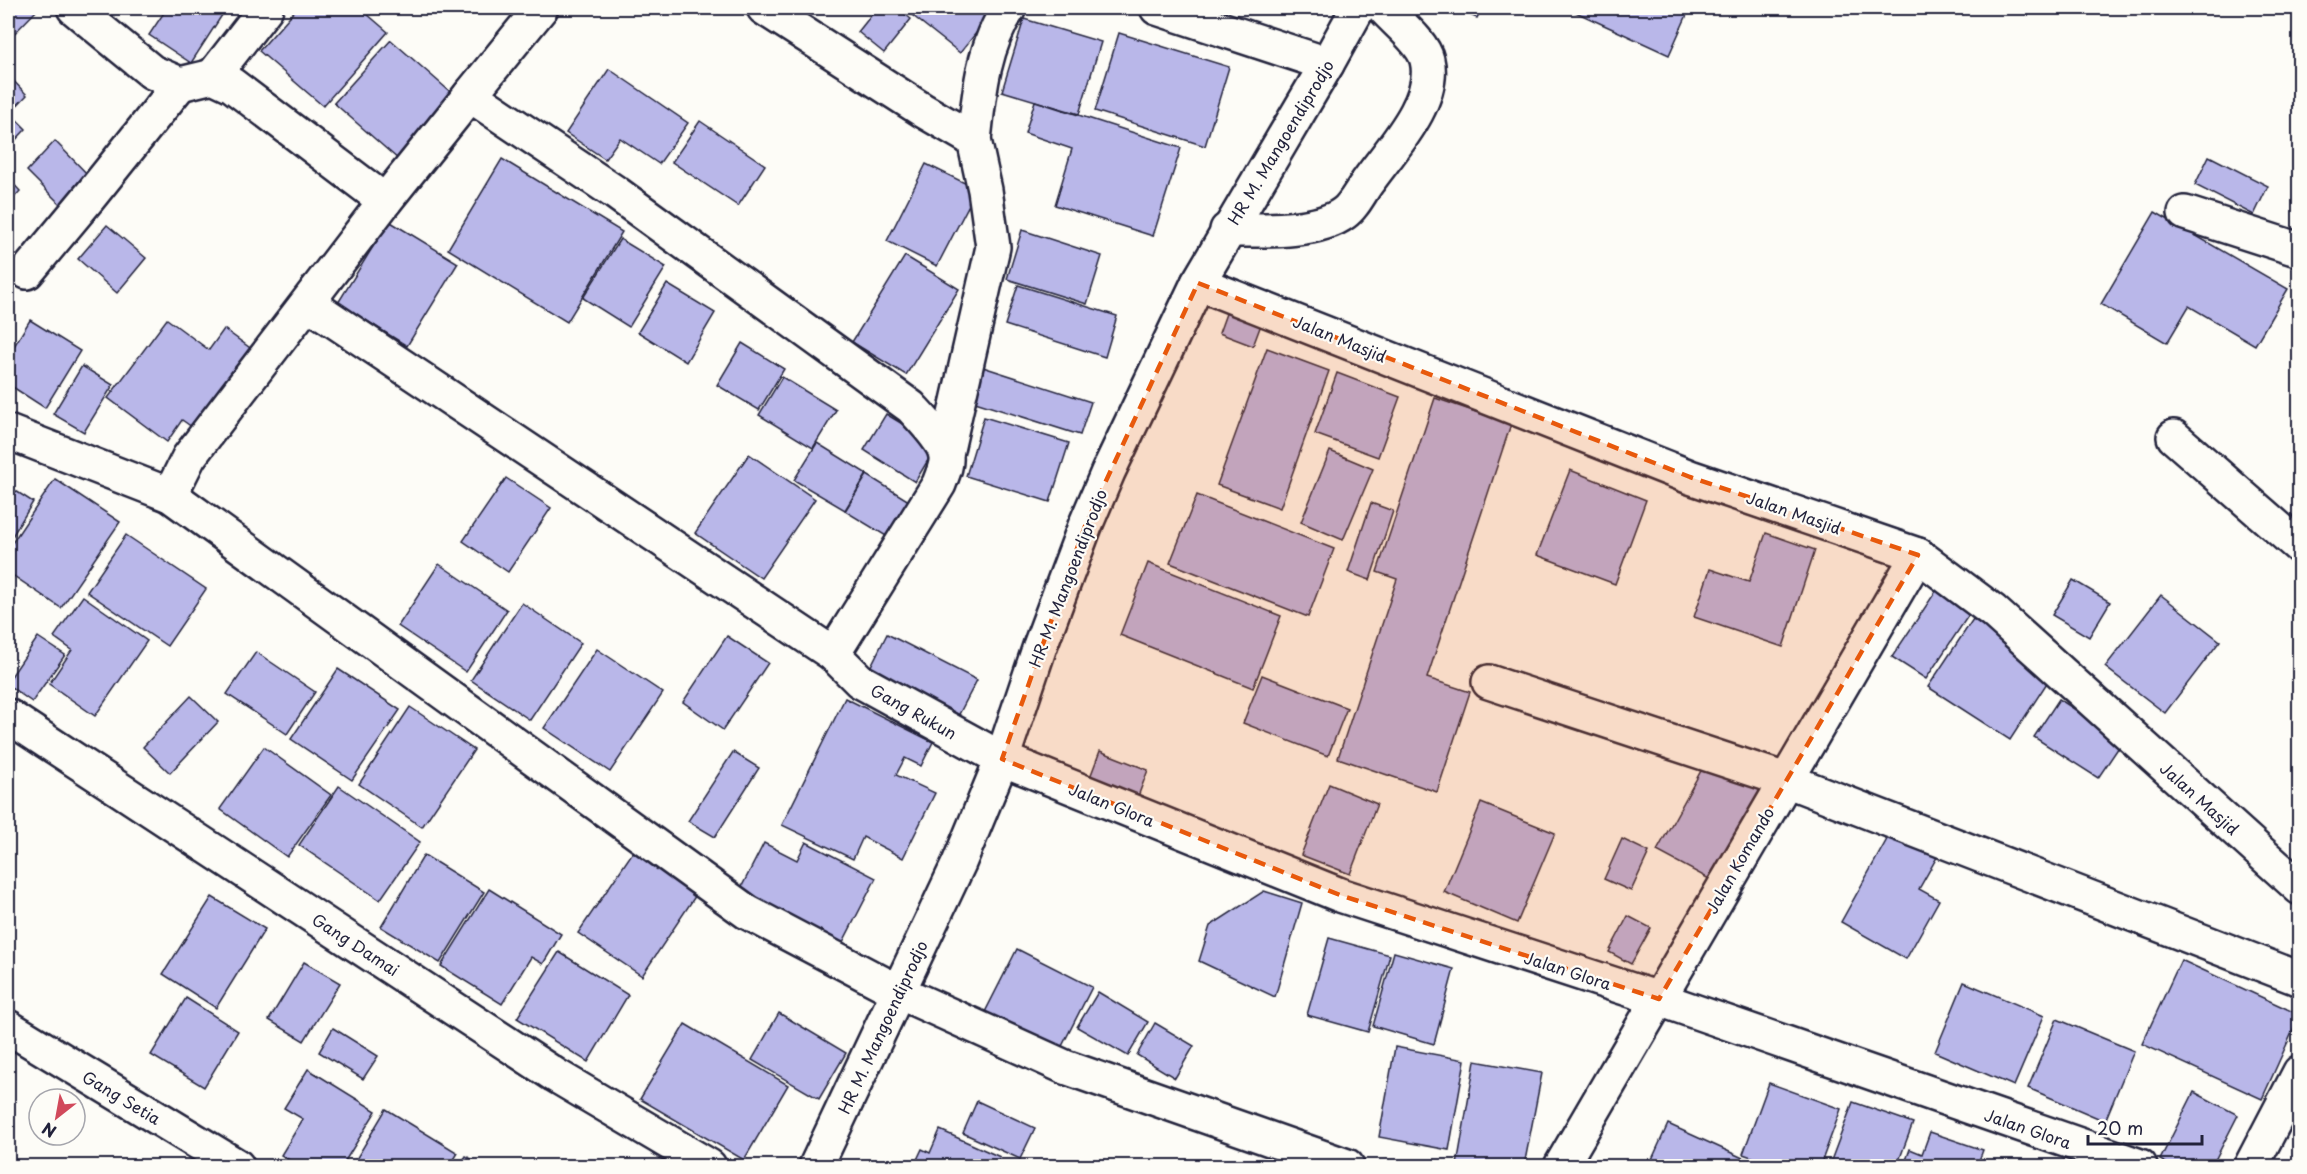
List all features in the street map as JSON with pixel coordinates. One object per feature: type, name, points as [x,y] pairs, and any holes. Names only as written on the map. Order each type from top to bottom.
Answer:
[{"type":"street","points":[[74,8],[152,72],[180,84],[213,76],[266,8]]},
{"type":"street","points":[[170,495],[189,458],[385,201],[541,8]]},
{"type":"street","points":[[764,8],[914,105],[974,140]]},
{"type":"street","points":[[833,654],[939,484],[946,466],[946,454],[993,247],[985,190],[974,140],[981,79],[997,26],[1009,8]]},
{"type":"street","points":[[1156,8],[1327,64]]},
{"type":"street","name":"HR M. Mangoendiprodjo","points":[[816,1167],[958,863],[1002,759],[1040,646],[1108,472],[1198,282],[1358,8]]},
{"type":"street","points":[[1227,230],[1311,226],[1345,213],[1414,117],[1424,95],[1429,73],[1424,50],[1384,8]]},
{"type":"street","points":[[213,76],[232,85],[385,201]]},
{"type":"street","points":[[27,272],[180,84]]},
{"type":"street","points":[[470,95],[616,193],[910,407],[929,427],[946,454]]},
{"type":"street","points":[[2185,213],[2300,250]]},
{"type":"street","name":"Jalan Masjid","points":[[1198,282],[1690,477],[1918,555],[1993,611],[2300,888]]},
{"type":"street","name":"Gang Rukun","points":[[308,303],[833,654],[860,681],[1002,759]]},
{"type":"street","points":[[8,432],[152,486],[170,495],[747,912],[899,992],[1065,1067],[1347,1167]]},
{"type":"street","points":[[2174,437],[2300,547]]},
{"type":"street","name":"Jalan Komando","points":[[1561,1167],[1918,555]]},
{"type":"street","points":[[1489,682],[1785,780],[2300,979]]},
{"type":"street","name":"Gang Damai","points":[[8,716],[555,1075],[709,1167]]},
{"type":"street","name":"Jalan Glora","points":[[1002,759],[1340,895],[1659,999],[2140,1167]]},
{"type":"street","name":"Gang Setia","points":[[8,1027],[237,1167]]},
{"type":"street","points":[[2251,1167],[2300,1072]]},
{"type":"highlighted area","points":[[1198,283],[1690,477],[1918,555],[1659,999],[1340,895],[1002,759],[1085,526]]},
{"type":"building","points":[[8,8],[39,8],[8,40]]},
{"type":"building","points":[[167,8],[226,9],[191,63],[149,35]]},
{"type":"building","points":[[297,8],[360,8],[388,32],[323,106],[259,51]]},
{"type":"building","points":[[877,8],[897,8],[911,19],[884,53],[858,32]]},
{"type":"building","points":[[903,8],[987,8],[993,12],[960,53]]},
{"type":"building","points":[[1453,8],[1482,8],[1477,18]]},
{"type":"building","points":[[1567,8],[1690,8],[1669,55]]},
{"type":"building","points":[[1024,19],[1101,42],[1079,114],[1002,91]]},
{"type":"building","points":[[1119,33],[1229,67],[1205,146],[1095,111]]},
{"type":"building","points":[[391,40],[455,96],[399,160],[334,103]]},
{"type":"building","points":[[609,69],[688,123],[659,164],[620,138],[605,159],[566,133]]},
{"type":"building","points":[[8,75],[27,95],[10,113],[26,129],[8,148]]},
{"type":"building","points":[[1035,101],[1181,148],[1153,236],[1055,205],[1072,149],[1025,133]]},
{"type":"building","points":[[700,121],[765,165],[738,206],[672,162]]},
{"type":"building","points":[[55,141],[92,179],[63,207],[27,171]]},
{"type":"building","points":[[2209,156],[2268,186],[2254,215],[2195,185]]},
{"type":"building","points":[[502,159],[622,232],[567,322],[448,249]]},
{"type":"building","points":[[926,164],[977,189],[937,266],[887,241]]},
{"type":"building","points":[[8,178],[20,191],[8,204]]},
{"type":"building","points":[[2155,212],[2288,289],[2255,345],[2189,306],[2167,343],[2101,304]]},
{"type":"building","points":[[389,221],[458,263],[407,346],[338,303]]},
{"type":"building","points":[[107,225],[146,258],[117,293],[78,259]]},
{"type":"building","points":[[1022,230],[1102,256],[1087,304],[1007,279]]},
{"type":"building","points":[[620,239],[666,267],[629,327],[583,298]]},
{"type":"building","points":[[905,256],[959,289],[906,375],[852,342]]},
{"type":"building","points":[[667,284],[715,313],[686,362],[638,332]]},
{"type":"building","points":[[1018,285],[1117,316],[1105,357],[1005,325]]},
{"type":"building","points":[[1228,308],[1262,322],[1253,346],[1219,333]]},
{"type":"building","points":[[167,319],[209,350],[224,329],[257,353],[199,432],[182,420],[167,442],[108,398]]},
{"type":"building","points":[[30,320],[80,351],[45,408],[8,384],[8,356]]},
{"type":"building","points":[[742,343],[784,369],[759,410],[717,385]]},
{"type":"building","points":[[1267,348],[1329,371],[1280,508],[1217,485]]},
{"type":"building","points":[[82,366],[113,385],[84,432],[53,414]]},
{"type":"building","points":[[983,367],[1091,402],[1080,435],[972,401]]},
{"type":"building","points":[[1337,373],[1400,397],[1378,457],[1315,434]]},
{"type":"building","points":[[782,377],[836,410],[813,448],[759,415]]},
{"type":"building","points":[[1435,398],[1511,424],[1427,678],[1470,692],[1437,792],[1338,758],[1397,579],[1377,572]]},
{"type":"building","points":[[886,414],[937,445],[915,482],[864,450]]},
{"type":"building","points":[[984,417],[1069,443],[1050,502],[966,476]]},
{"type":"building","points":[[817,443],[867,474],[845,510],[794,480]]},
{"type":"building","points":[[1330,451],[1373,469],[1343,540],[1301,522]]},
{"type":"building","points":[[749,454],[815,499],[761,578],[695,533]]},
{"type":"building","points":[[1570,470],[1646,500],[1615,584],[1537,555]]},
{"type":"building","points":[[867,475],[917,506],[896,542],[845,511]]},
{"type":"building","points":[[506,478],[551,508],[508,572],[463,541]]},
{"type":"building","points":[[55,479],[120,522],[61,608],[8,572],[8,549]]},
{"type":"building","points":[[8,486],[33,502],[8,543]]},
{"type":"building","points":[[1197,495],[1334,549],[1308,617],[1170,563]]},
{"type":"building","points":[[1371,503],[1393,511],[1370,580],[1348,572]]},
{"type":"building","points":[[1766,533],[1815,550],[1783,647],[1694,617],[1710,569],[1749,582]]},
{"type":"building","points":[[126,535],[206,589],[167,646],[87,592]]},
{"type":"building","points":[[1148,563],[1281,616],[1253,688],[1120,635]]},
{"type":"building","points":[[439,564],[507,610],[466,672],[398,626]]},
{"type":"building","points":[[2073,580],[2110,602],[2089,637],[2052,615]]},
{"type":"building","points":[[1940,585],[1974,607],[1926,679],[1892,657]]},
{"type":"building","points":[[2161,595],[2220,641],[2165,713],[2105,667]]},
{"type":"building","points":[[83,596],[147,641],[95,716],[49,684],[72,650],[54,637]]},
{"type":"building","points":[[522,603],[581,643],[530,720],[471,680]]},
{"type":"building","points":[[1973,619],[2054,672],[2010,740],[1928,687]]},
{"type":"building","points":[[887,634],[977,680],[956,720],[867,674]]},
{"type":"building","points":[[727,636],[768,663],[723,730],[683,702]]},
{"type":"building","points":[[38,637],[65,655],[32,702],[8,685],[8,681]]},
{"type":"building","points":[[597,649],[663,693],[610,772],[544,728]]},
{"type":"building","points":[[256,652],[315,692],[287,734],[227,694]]},
{"type":"building","points":[[338,669],[400,710],[352,780],[291,739]]},
{"type":"building","points":[[1262,675],[1347,708],[1328,756],[1243,723]]},
{"type":"building","points":[[191,696],[218,722],[170,773],[143,747]]},
{"type":"building","points":[[845,698],[933,742],[921,766],[905,758],[896,775],[935,793],[903,858],[863,837],[853,859],[782,825]]},
{"type":"building","points":[[2059,699],[2123,741],[2098,778],[2034,737]]},
{"type":"building","points":[[410,707],[474,750],[422,827],[359,784]]},
{"type":"building","points":[[264,747],[331,795],[287,857],[220,809]]},
{"type":"building","points":[[1100,751],[1148,770],[1137,799],[1089,780]]},
{"type":"building","points":[[733,752],[759,768],[715,837],[688,821]]},
{"type":"building","points":[[1708,758],[1774,795],[1724,887],[1657,851]]},
{"type":"building","points":[[1329,784],[1377,804],[1350,874],[1301,855]]},
{"type":"building","points":[[339,786],[420,842],[380,900],[299,845]]},
{"type":"building","points":[[1481,803],[1555,833],[1517,923],[1444,892]]},
{"type":"building","points":[[1895,825],[1941,850],[1919,889],[1939,900],[1906,959],[1841,922]]},
{"type":"building","points":[[1622,839],[1649,852],[1631,891],[1604,879]]},
{"type":"building","points":[[806,842],[876,878],[842,944],[739,892],[764,843],[797,860]]},
{"type":"building","points":[[635,849],[698,892],[642,976],[578,933]]},
{"type":"building","points":[[424,855],[484,892],[440,963],[381,927]]},
{"type":"building","points":[[489,889],[561,934],[543,964],[531,957],[502,1004],[441,966]]},
{"type":"building","points":[[1264,891],[1302,903],[1275,997],[1199,961],[1210,926]]},
{"type":"building","points":[[212,897],[265,929],[216,1008],[163,974]]},
{"type":"building","points":[[1628,916],[1651,928],[1631,964],[1609,952]]},
{"type":"building","points":[[1329,938],[1390,955],[1368,1032],[1307,1015]]},
{"type":"building","points":[[1017,949],[1092,987],[1056,1058],[981,1020]]},
{"type":"building","points":[[559,952],[628,995],[588,1062],[517,1018]]},
{"type":"building","points":[[1394,952],[1454,969],[1434,1044],[1373,1026]]},
{"type":"building","points":[[2181,960],[2300,1015],[2262,1099],[2142,1044]]},
{"type":"building","points":[[304,962],[340,983],[304,1041],[269,1020]]},
{"type":"building","points":[[1964,982],[2044,1016],[2014,1086],[1935,1052]]},
{"type":"building","points":[[1098,992],[1148,1022],[1128,1056],[1077,1027]]},
{"type":"building","points":[[186,998],[238,1031],[204,1087],[151,1055]]},
{"type":"building","points":[[779,1013],[846,1053],[819,1099],[752,1060]]},
{"type":"building","points":[[2057,1019],[2134,1051],[2105,1121],[2028,1088]]},
{"type":"building","points":[[1155,1023],[1194,1046],[1175,1078],[1137,1055]]},
{"type":"building","points":[[685,1024],[788,1085],[744,1160],[640,1099]]},
{"type":"building","points":[[333,1028],[378,1056],[363,1079],[319,1052]]},
{"type":"building","points":[[1395,1047],[1465,1060],[1449,1150],[1379,1137]]},
{"type":"building","points":[[1475,1061],[1542,1073],[1524,1166],[1457,1165]]},
{"type":"building","points":[[308,1069],[376,1111],[342,1166],[299,1166],[281,1155],[303,1119],[284,1108]]},
{"type":"building","points":[[1769,1083],[1841,1109],[1820,1166],[1777,1166],[1743,1154]]},
{"type":"building","points":[[2194,1092],[2238,1115],[2212,1166],[2172,1166],[2160,1160]]},
{"type":"building","points":[[977,1101],[1035,1128],[1020,1159],[963,1133]]},
{"type":"building","points":[[1853,1102],[1913,1123],[1897,1166],[1829,1166]]},
{"type":"building","points":[[386,1109],[458,1153],[450,1166],[352,1166]]},
{"type":"building","points":[[1668,1124],[1745,1159],[1742,1166],[1649,1166]]},
{"type":"building","points":[[940,1130],[1000,1157],[996,1166],[914,1166],[922,1149],[930,1153]]},
{"type":"building","points":[[1930,1132],[1983,1150],[1977,1166],[1904,1166],[1910,1149],[1922,1154]]},
{"type":"building","points":[[466,1156],[483,1166],[459,1166]]}]
